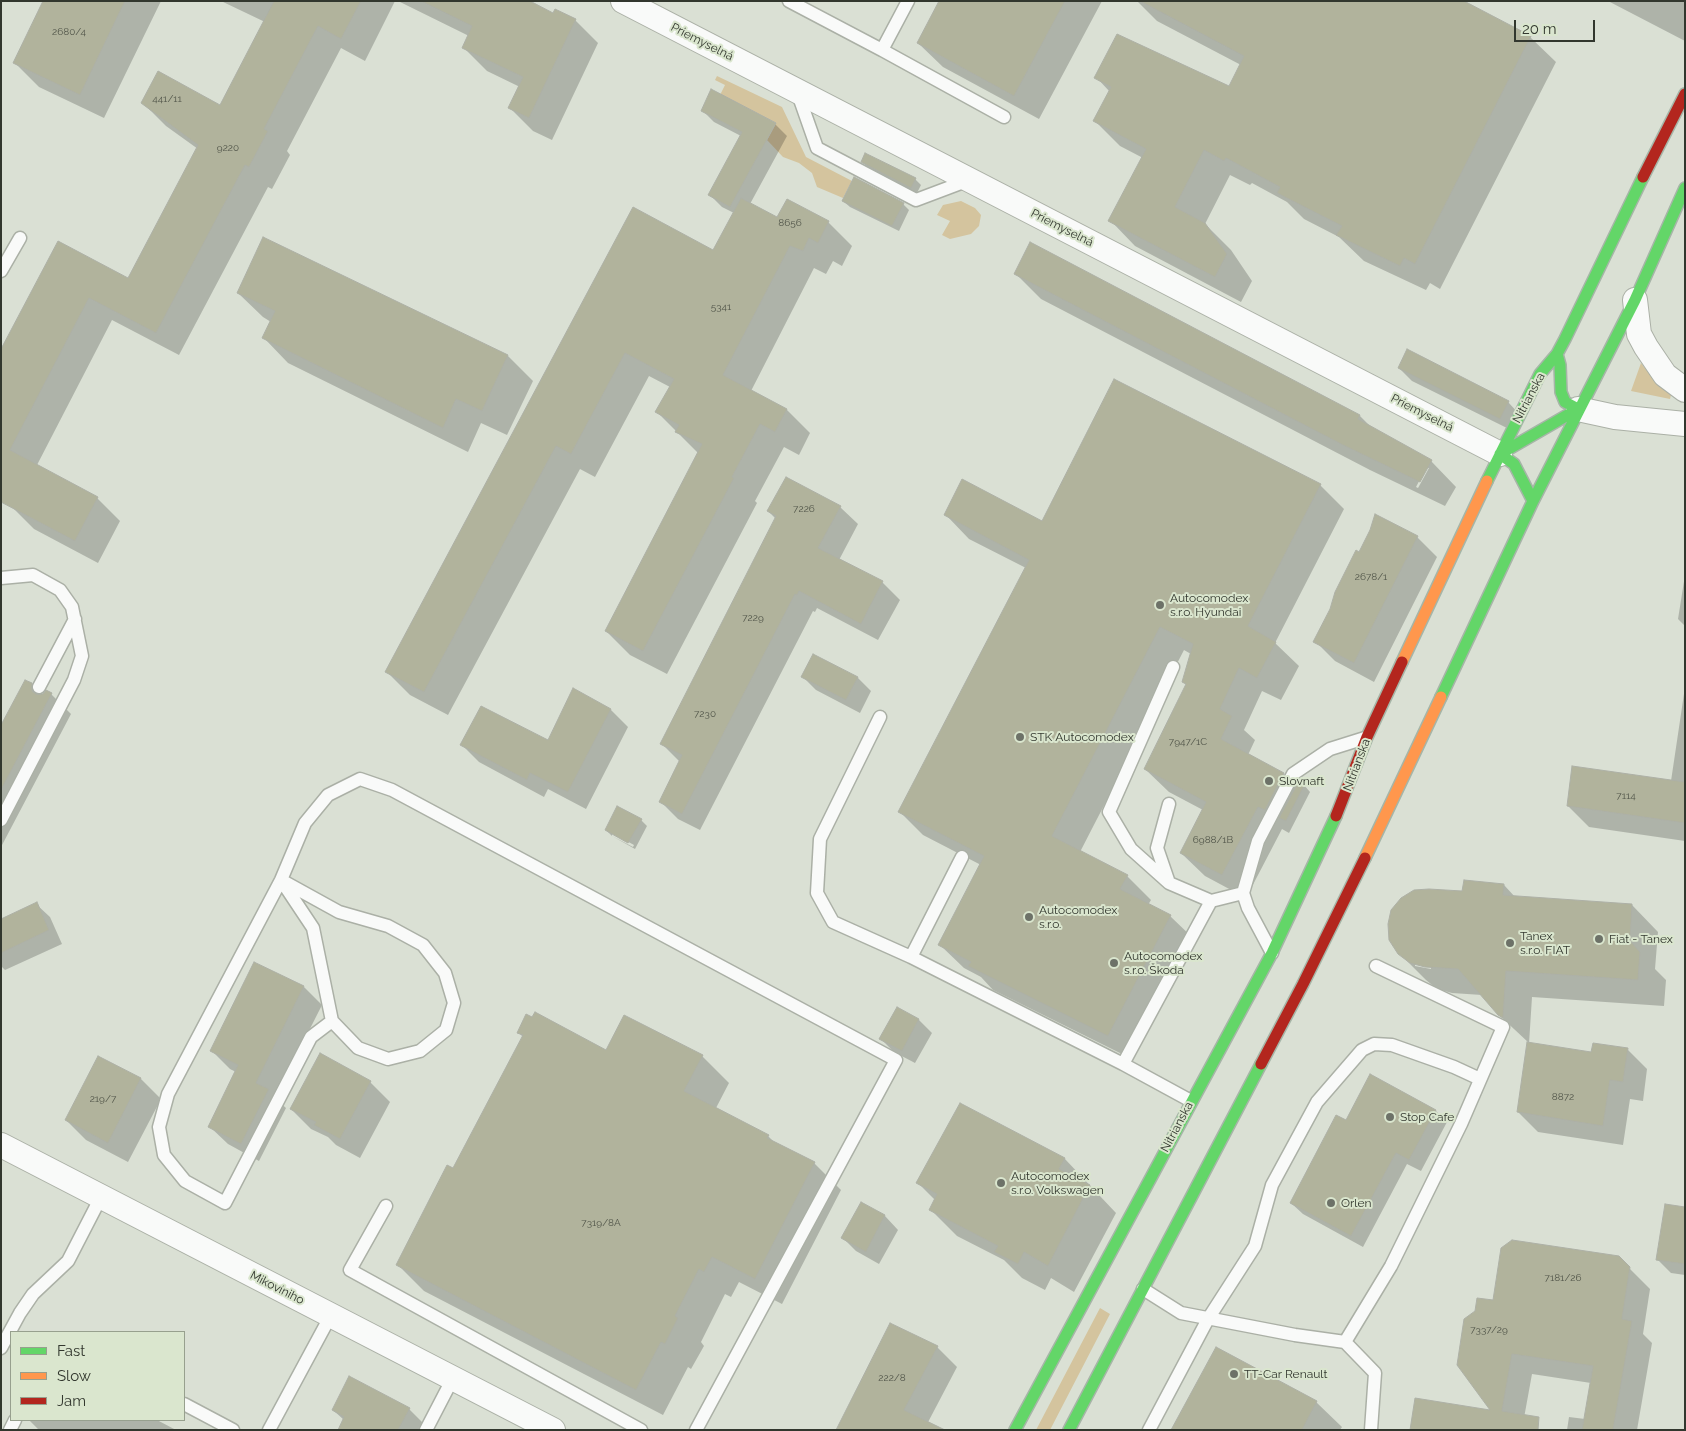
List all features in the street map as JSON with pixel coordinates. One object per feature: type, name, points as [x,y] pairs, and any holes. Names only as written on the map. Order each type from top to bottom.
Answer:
[{"type":"main road","name":"Nitrianska","points":[[1015,1430],[1272,953],[1342,803],[1367,737],[1500,454],[1540,374],[1557,354],[1685,94]]},
{"type":"main road","points":[[1070,1430],[1303,984],[1378,832],[1533,501],[1578,409],[1635,300],[1685,188]]},
{"type":"main road","points":[[1557,354],[1560,365],[1561,392],[1565,402],[1578,409]]},
{"type":"main road","points":[[1533,501],[1514,464],[1500,454],[1578,409]]},
{"type":"street","name":"Priemyselná","points":[[623,1],[1500,454]]},
{"type":"street","points":[[1635,300],[1639,334],[1646,347],[1666,375],[1685,390]]},
{"type":"street","points":[[1578,409],[1615,417],[1685,424]]},
{"type":"street","name":"Mikovíniho","points":[[1,1144],[553,1430]]},
{"type":"lane","points":[[789,1],[1004,117]]},
{"type":"lane","points":[[882,50],[908,1]]},
{"type":"lane","points":[[798,91],[817,148],[908,196],[916,200],[969,180]]},
{"type":"lane","points":[[1,271],[20,238]]},
{"type":"lane","points":[[1,578],[33,575],[60,590],[72,607],[82,656],[74,680],[1,820]]},
{"type":"lane","points":[[39,687],[75,619]]},
{"type":"lane","points":[[1173,668],[1108,812],[1131,849],[1169,883],[1211,901],[1244,894]]},
{"type":"lane","points":[[880,717],[820,839],[817,893],[833,922],[911,957],[1123,1064],[1191,1101]]},
{"type":"lane","points":[[1272,953],[1248,908],[1244,894],[1258,841],[1293,774],[1330,749],[1367,737]]},
{"type":"lane","points":[[332,1021],[311,1037],[225,1203],[185,1182],[164,1155],[159,1127],[168,1094],[281,880],[305,823],[328,795],[360,780],[392,790],[896,1060],[696,1430]]},
{"type":"lane","points":[[1169,804],[1157,848],[1169,883]]},
{"type":"lane","points":[[911,957],[962,857]]},
{"type":"lane","points":[[281,880],[339,912],[388,926],[424,945],[445,973],[454,1002],[446,1030],[420,1051],[388,1059],[358,1048],[332,1021],[313,928],[281,880]]},
{"type":"lane","points":[[1123,1064],[1211,901]]},
{"type":"lane","points":[[1345,1342],[1391,1266],[1461,1124],[1503,1027],[1376,966]]},
{"type":"lane","points":[[1150,1430],[1208,1319],[1255,1246],[1272,1185],[1317,1102],[1362,1050],[1374,1044],[1392,1046],[1454,1067],[1480,1079]]},
{"type":"lane","points":[[10,1331],[33,1294],[68,1261],[101,1197]]},
{"type":"lane","points":[[386,1206],[350,1270],[641,1430]]},
{"type":"lane","points":[[1143,1289],[1181,1313],[1295,1335],[1345,1342],[1375,1373],[1371,1430]]},
{"type":"lane","points":[[269,1430],[330,1315]]},
{"type":"lane","points":[[1,1348],[10,1331]]},
{"type":"lane","points":[[426,1430],[453,1378]]},
{"type":"lane","points":[[185,1405],[233,1430]]},
{"type":"shaded area","points":[[717,76],[782,107],[806,157],[852,181],[843,198],[817,187],[812,173],[799,163],[783,157],[767,140],[776,123],[720,95],[725,85],[715,80]]},
{"type":"shaded area","points":[[961,201],[975,208],[981,215],[979,226],[971,234],[950,239],[942,235],[950,221],[937,215],[943,205]]},
{"type":"shaded area","points":[[1641,363],[1658,385],[1671,395],[1670,399],[1631,391]]},
{"type":"shaded area","points":[[1100,1308],[1110,1314],[1050,1430],[1036,1430]]},
{"type":"building","points":[[43,1],[125,1],[80,95],[13,63]]},
{"type":"building","points":[[274,1],[361,1],[341,39],[318,26],[264,129],[268,131],[249,167],[245,165],[156,333],[89,298],[10,450],[98,497],[75,541],[1,502],[1,349],[58,241],[128,278],[198,145],[141,103],[158,71],[220,105]]},
{"type":"building","points":[[421,1],[530,1],[553,13],[555,9],[576,19],[529,118],[508,108],[523,77],[462,48],[472,26]]},
{"type":"building","points":[[939,1],[1065,1],[1014,96],[917,43]]},
{"type":"building","points":[[1140,1],[1464,1],[1531,36],[1415,264],[1404,258],[1400,266],[1336,235],[1342,226],[1277,193],[1280,187],[1226,158],[1224,161],[1204,150],[1175,207],[1205,223],[1227,254],[1215,277],[1108,221],[1146,149],[1093,121],[1111,87],[1094,78],[1117,34],[1229,86],[1244,56]]},
{"type":"building","points":[[711,89],[776,123],[730,207],[708,195],[742,132],[701,111]]},
{"type":"building","points":[[865,153],[916,178],[911,188],[861,162]]},
{"type":"building","points":[[854,177],[904,203],[892,226],[842,201]]},
{"type":"building","points":[[741,198],[777,217],[787,199],[829,221],[818,243],[809,238],[803,251],[790,246],[723,375],[787,409],[775,432],[760,424],[732,477],[734,478],[643,651],[605,631],[702,444],[675,432],[679,425],[655,412],[674,379],[625,353],[571,454],[556,446],[424,692],[385,672],[633,207],[713,250]]},
{"type":"building","points":[[263,237],[508,355],[482,411],[456,399],[443,428],[262,338],[275,311],[237,293]]},
{"type":"building","points":[[1030,242],[1360,415],[1358,419],[1432,460],[1420,482],[1343,445],[1014,274]]},
{"type":"building","points":[[1407,349],[1509,401],[1500,419],[1398,368]]},
{"type":"building","points":[[1114,379],[1321,484],[1248,626],[1276,642],[1257,678],[1239,668],[1220,709],[1232,716],[1221,739],[1284,773],[1265,810],[1258,807],[1222,875],[1180,853],[1206,802],[1144,769],[1186,684],[1182,682],[1193,644],[1160,627],[1052,836],[1128,875],[1120,889],[1171,915],[1108,1036],[968,966],[971,962],[938,945],[984,856],[898,812],[1029,560],[944,515],[962,479],[1042,521]]},
{"type":"building","points":[[786,477],[841,506],[818,548],[883,581],[861,624],[799,591],[797,595],[795,594],[682,814],[659,802],[682,755],[660,744],[776,516],[767,511]]},
{"type":"building","points":[[1375,514],[1418,536],[1354,663],[1313,642],[1356,550],[1359,552],[1370,530]]},
{"type":"building","points":[[813,654],[858,677],[846,700],[801,677]]},
{"type":"building","points":[[25,680],[32,683],[32,691],[36,694],[43,694],[46,690],[52,693],[1,790],[1,725]]},
{"type":"building","points":[[573,688],[611,709],[568,792],[530,773],[527,780],[460,745],[481,706],[548,740]]},
{"type":"building","points":[[1572,766],[1685,782],[1685,823],[1567,806]]},
{"type":"building","points":[[1299,781],[1305,784],[1286,821],[1279,818]]},
{"type":"building","points":[[617,806],[642,819],[628,843],[605,830]]},
{"type":"building","name":"Tanex s.r.o. FIAT","points":[[1464,880],[1504,884],[1503,895],[1632,904],[1630,941],[1640,952],[1638,980],[1506,971],[1503,1018],[1498,1015],[1458,969],[1425,967],[1410,963],[1398,954],[1389,940],[1388,924],[1391,910],[1401,898],[1414,890],[1462,891]]},
{"type":"building","points":[[37,902],[49,930],[1,953],[1,919]]},
{"type":"building","points":[[254,962],[304,986],[256,1083],[269,1089],[241,1144],[208,1127],[238,1065],[210,1051]]},
{"type":"building","points":[[897,1007],[919,1019],[902,1051],[879,1039]]},
{"type":"building","points":[[535,1012],[606,1050],[624,1015],[703,1055],[684,1091],[769,1135],[767,1138],[815,1162],[755,1279],[712,1257],[704,1272],[699,1269],[675,1316],[678,1318],[665,1344],[661,1342],[636,1390],[396,1265],[447,1165],[453,1168],[523,1035],[517,1033],[526,1014],[532,1017]]},
{"type":"building","points":[[1527,1042],[1591,1052],[1593,1043],[1628,1048],[1623,1082],[1610,1080],[1603,1126],[1517,1112]]},
{"type":"building","points":[[320,1053],[371,1081],[340,1139],[314,1125],[316,1122],[290,1109]]},
{"type":"building","points":[[98,1056],[141,1078],[108,1143],[65,1120]]},
{"type":"building","points":[[1370,1074],[1436,1110],[1409,1160],[1396,1153],[1351,1236],[1290,1203],[1336,1115],[1346,1120]]},
{"type":"building","name":"Autocomodex s.r.o. Volkswagen","points":[[960,1103],[1065,1158],[1059,1169],[1090,1185],[1048,1266],[1024,1252],[1018,1264],[994,1252],[998,1246],[929,1210],[937,1194],[916,1183]]},
{"type":"building","points":[[861,1202],[885,1215],[866,1252],[841,1238]]},
{"type":"building","points":[[1665,1204],[1685,1207],[1685,1264],[1656,1260]]},
{"type":"building","points":[[1512,1240],[1619,1256],[1630,1267],[1622,1319],[1632,1321],[1613,1430],[1582,1430],[1593,1366],[1512,1354],[1502,1411],[1539,1417],[1538,1430],[1410,1430],[1415,1398],[1490,1410],[1457,1365],[1464,1319],[1475,1311],[1477,1298],[1493,1300],[1501,1248]]},
{"type":"building","points":[[890,1323],[938,1346],[904,1410],[945,1430],[836,1430]]},
{"type":"building","name":"TT-Car Renault","points":[[1216,1347],[1317,1401],[1302,1430],[1171,1430]]},
{"type":"building","points":[[349,1376],[410,1408],[398,1430],[338,1430],[344,1417],[332,1410]]},
{"type":"traffic: fast","points":[[1487,481],[1540,374],[1557,354],[1565,339],[1643,177]]},
{"type":"traffic: fast","points":[[1441,697],[1533,501],[1635,300],[1685,188]]},
{"type":"traffic: fast","points":[[1557,354],[1560,365],[1561,392],[1565,402],[1578,409]]},
{"type":"traffic: fast","points":[[1500,454],[1578,409]]},
{"type":"traffic: fast","points":[[1500,454],[1514,464],[1533,501]]},
{"type":"traffic: fast","points":[[1015,1430],[1272,953],[1336,816]]},
{"type":"traffic: fast","points":[[1069,1430],[1261,1064]]},
{"type":"traffic: slow","points":[[1402,662],[1487,481]]},
{"type":"traffic: slow","points":[[1365,858],[1441,697]]},
{"type":"traffic: jam","points":[[1643,177],[1685,94]]},
{"type":"traffic: jam","points":[[1336,816],[1367,737],[1402,662]]},
{"type":"traffic: jam","points":[[1261,1064],[1365,858]]},
{"type":"place","name":"Autocomodex s.r.o. Hyundai","points":[[1160,605]]},
{"type":"place","name":"STK Autocomodex","points":[[1020,737]]},
{"type":"place","name":"Slovnaft","points":[[1269,781]]},
{"type":"place","name":"Autocomodex s.r.o.","points":[[1029,917]]},
{"type":"place","name":"Fiat - Tanex","points":[[1599,939]]},
{"type":"place","name":"Tanex s.r.o. FIAT","points":[[1510,943]]},
{"type":"place","name":"Autocomodex s.r.o. Škoda","points":[[1114,963]]},
{"type":"place","name":"Stop Cafe","points":[[1390,1117]]},
{"type":"place","name":"Autocomodex s.r.o. Volkswagen","points":[[1001,1183]]},
{"type":"place","name":"Orlen","points":[[1331,1203]]},
{"type":"place","name":"TT-Car Renault","points":[[1234,1374]]}]
